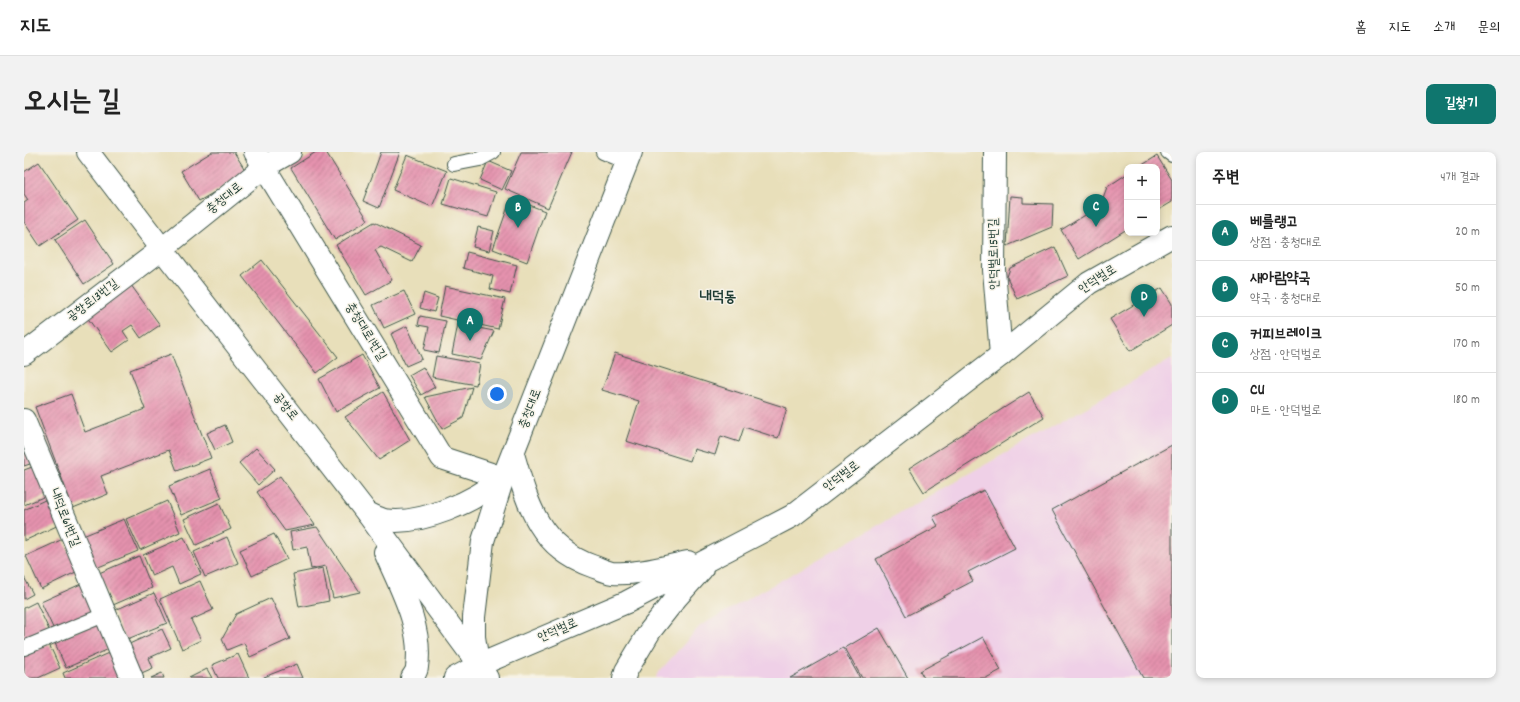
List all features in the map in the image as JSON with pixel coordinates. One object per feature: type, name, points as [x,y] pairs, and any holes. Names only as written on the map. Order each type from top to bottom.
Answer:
[{"type":"street","name":"공항로","points":[[88,152],[367,513],[483,671]]},
{"type":"street","name":"충청대로","points":[[162,249],[260,160],[290,152]]},
{"type":"street","name":"안덕벌로15번길","points":[[995,152],[994,270],[1001,355]]},
{"type":"street","name":"충청대로","points":[[483,671],[474,637],[479,566],[483,541],[503,478],[629,157]]},
{"type":"street","name":"충청대로1번길","points":[[260,160],[442,458],[503,478]]},
{"type":"street","name":"안덕벌로","points":[[454,678],[483,671],[627,602],[792,516],[1001,355],[1089,283],[1170,235]]},
{"type":"street","name":"공항로13번길","points":[[24,354],[162,249]]},
{"type":"street","name":"내덕로61번길","points":[[24,420],[104,615],[132,678]]},
{"type":"street","points":[[513,454],[526,497],[540,527],[556,544],[577,561],[611,573],[640,572],[711,558]]},
{"type":"street","points":[[367,513],[383,519],[400,521],[418,519],[441,511],[491,488],[503,478]]},
{"type":"street","points":[[367,513],[410,610],[417,639],[417,668],[412,678]]},
{"type":"street","points":[[624,678],[626,671],[650,631],[676,598],[711,558]]},
{"type":"lane","points":[[454,164],[480,159],[493,152]]},
{"type":"lane","name":"충청대로","points":[[603,152],[629,157]]},
{"type":"lane","points":[[1168,152],[1172,155]]},
{"type":"lane","points":[[24,648],[104,615]]},
{"type":"shaded area","points":[[1172,359],[1172,678],[656,678],[657,674],[700,626]]},
{"type":"building","points":[[212,152],[234,152],[247,173],[199,201],[181,171]]},
{"type":"building","points":[[316,152],[326,152],[368,220],[335,240],[291,168]]},
{"type":"building","points":[[381,152],[400,152],[379,208],[363,201]]},
{"type":"building","points":[[521,152],[572,152],[548,208],[505,189]]},
{"type":"building","points":[[407,155],[447,171],[432,207],[393,190]]},
{"type":"building","points":[[1157,156],[1172,180],[1172,202],[1160,209],[1160,164],[1144,164]]},
{"type":"building","points":[[488,161],[511,171],[502,190],[480,180]]},
{"type":"building","points":[[39,162],[78,220],[40,246],[24,222],[24,203],[28,200],[24,194],[24,172]]},
{"type":"building","points":[[1124,176],[1124,231],[1079,259],[1061,230],[1100,206],[1107,187]]},
{"type":"building","points":[[451,178],[496,192],[488,217],[443,204]]},
{"type":"building","points":[[1010,196],[1023,197],[1023,203],[1053,204],[1052,227],[1007,246]]},
{"type":"building","points":[[511,198],[545,211],[527,262],[493,249]]},
{"type":"building","points":[[85,220],[114,264],[84,284],[55,240]]},
{"type":"building","points":[[374,222],[421,245],[412,262],[381,247],[375,250],[392,280],[366,295],[336,245]]},
{"type":"building","points":[[478,227],[494,231],[489,251],[473,247]]},
{"type":"building","points":[[1055,247],[1068,276],[1017,299],[1007,277],[1010,268]]},
{"type":"building","points":[[467,252],[517,265],[510,294],[490,289],[493,276],[463,268]]},
{"type":"building","points":[[262,260],[338,357],[317,373],[242,276]]},
{"type":"building","points":[[128,281],[160,325],[141,338],[132,325],[123,331],[129,340],[112,352],[84,313]]},
{"type":"building","points":[[445,286],[505,299],[498,329],[439,316]]},
{"type":"building","points":[[1162,288],[1172,304],[1172,325],[1130,351],[1110,319]]},
{"type":"building","points":[[404,291],[415,314],[384,328],[373,305]]},
{"type":"building","points":[[424,293],[438,298],[434,312],[420,308]]},
{"type":"building","points":[[420,316],[446,321],[439,353],[424,350],[429,327],[418,325]]},
{"type":"building","points":[[458,324],[494,331],[481,360],[452,354]]},
{"type":"building","points":[[407,326],[422,359],[406,366],[391,334]]},
{"type":"building","points":[[615,353],[787,408],[778,438],[744,427],[739,442],[721,436],[715,455],[694,449],[690,461],[626,441],[639,401],[602,390]]},
{"type":"building","points":[[171,354],[211,458],[177,471],[169,450],[101,476],[108,494],[73,508],[35,407],[71,394],[85,432],[145,409],[130,370]]},
{"type":"building","points":[[362,355],[380,388],[336,412],[319,379]]},
{"type":"building","points":[[436,356],[480,364],[476,385],[432,377]]},
{"type":"building","points":[[423,367],[435,387],[421,395],[409,375]]},
{"type":"building","points":[[472,387],[463,418],[442,429],[425,397]]},
{"type":"building","points":[[383,392],[410,440],[379,460],[345,417]]},
{"type":"building","points":[[1029,392],[1044,417],[924,492],[909,468]]},
{"type":"building","points":[[225,425],[232,442],[215,450],[207,433]]},
{"type":"building","points":[[24,442],[33,463],[24,466]]},
{"type":"building","points":[[1172,445],[1172,678],[1143,678],[1052,510]]},
{"type":"building","points":[[256,448],[275,469],[258,485],[239,463]]},
{"type":"building","points":[[35,466],[48,495],[24,505],[24,470]]},
{"type":"building","points":[[210,469],[222,498],[181,515],[169,486]]},
{"type":"building","points":[[280,476],[315,525],[285,531],[257,492]]},
{"type":"building","points":[[984,490],[1015,548],[968,572],[973,581],[906,616],[876,559],[938,526],[933,517]]},
{"type":"building","points":[[49,498],[61,524],[24,541],[24,510]]},
{"type":"building","points":[[167,501],[180,532],[140,550],[126,519]]},
{"type":"building","points":[[219,503],[231,529],[196,545],[184,519]]},
{"type":"building","points":[[124,519],[138,551],[96,568],[83,536]]},
{"type":"building","points":[[317,527],[360,592],[333,598],[326,566],[311,569],[307,547],[293,550],[290,532]]},
{"type":"building","points":[[274,534],[287,559],[252,576],[240,550]]},
{"type":"building","points":[[184,537],[201,574],[179,584],[172,567],[152,576],[143,555]]},
{"type":"building","points":[[227,537],[238,563],[205,577],[194,552]]},
{"type":"building","points":[[63,539],[78,571],[41,589],[26,556]]},
{"type":"building","points":[[139,556],[152,588],[113,605],[99,573]]},
{"type":"building","points":[[323,568],[329,601],[299,607],[293,574]]},
{"type":"building","points":[[24,577],[33,594],[24,599]]},
{"type":"building","points":[[200,581],[213,610],[191,620],[201,640],[182,649],[160,599]]},
{"type":"building","points":[[81,584],[94,613],[54,630],[41,602]]},
{"type":"building","points":[[154,593],[167,623],[125,640],[113,611]]},
{"type":"building","points":[[271,598],[290,639],[250,657],[244,643],[227,650],[222,639],[236,614]]},
{"type":"building","points":[[36,602],[50,632],[24,644],[24,608]]},
{"type":"building","points":[[97,622],[109,649],[66,668],[54,641]]},
{"type":"building","points":[[879,628],[908,678],[862,678],[845,648]]},
{"type":"building","points":[[162,629],[171,648],[149,658],[153,668],[137,675],[125,646]]},
{"type":"building","points":[[983,637],[1001,670],[986,678],[924,678],[920,671]]},
{"type":"building","points":[[49,644],[60,668],[38,678],[24,678],[24,655]]},
{"type":"building","points":[[843,648],[860,678],[790,678]]},
{"type":"building","points":[[113,651],[124,678],[65,678],[63,673]]},
{"type":"building","points":[[238,654],[249,678],[218,678],[212,665]]},
{"type":"building","points":[[297,664],[303,678],[264,678],[264,677]]},
{"type":"building","points":[[207,669],[212,678],[189,678]]},
{"type":"building","points":[[162,673],[164,678],[151,678]]},
{"type":"place","name":"커피브레이크","points":[[1096,227]]},
{"type":"place","name":"새아람약국","points":[[518,228]]},
{"type":"place","name":"CU","points":[[1144,317]]},
{"type":"place","name":"베를랭고","points":[[470,341]]},
{"type":"district","name":"내덕동","points":[[718,298]]}]
